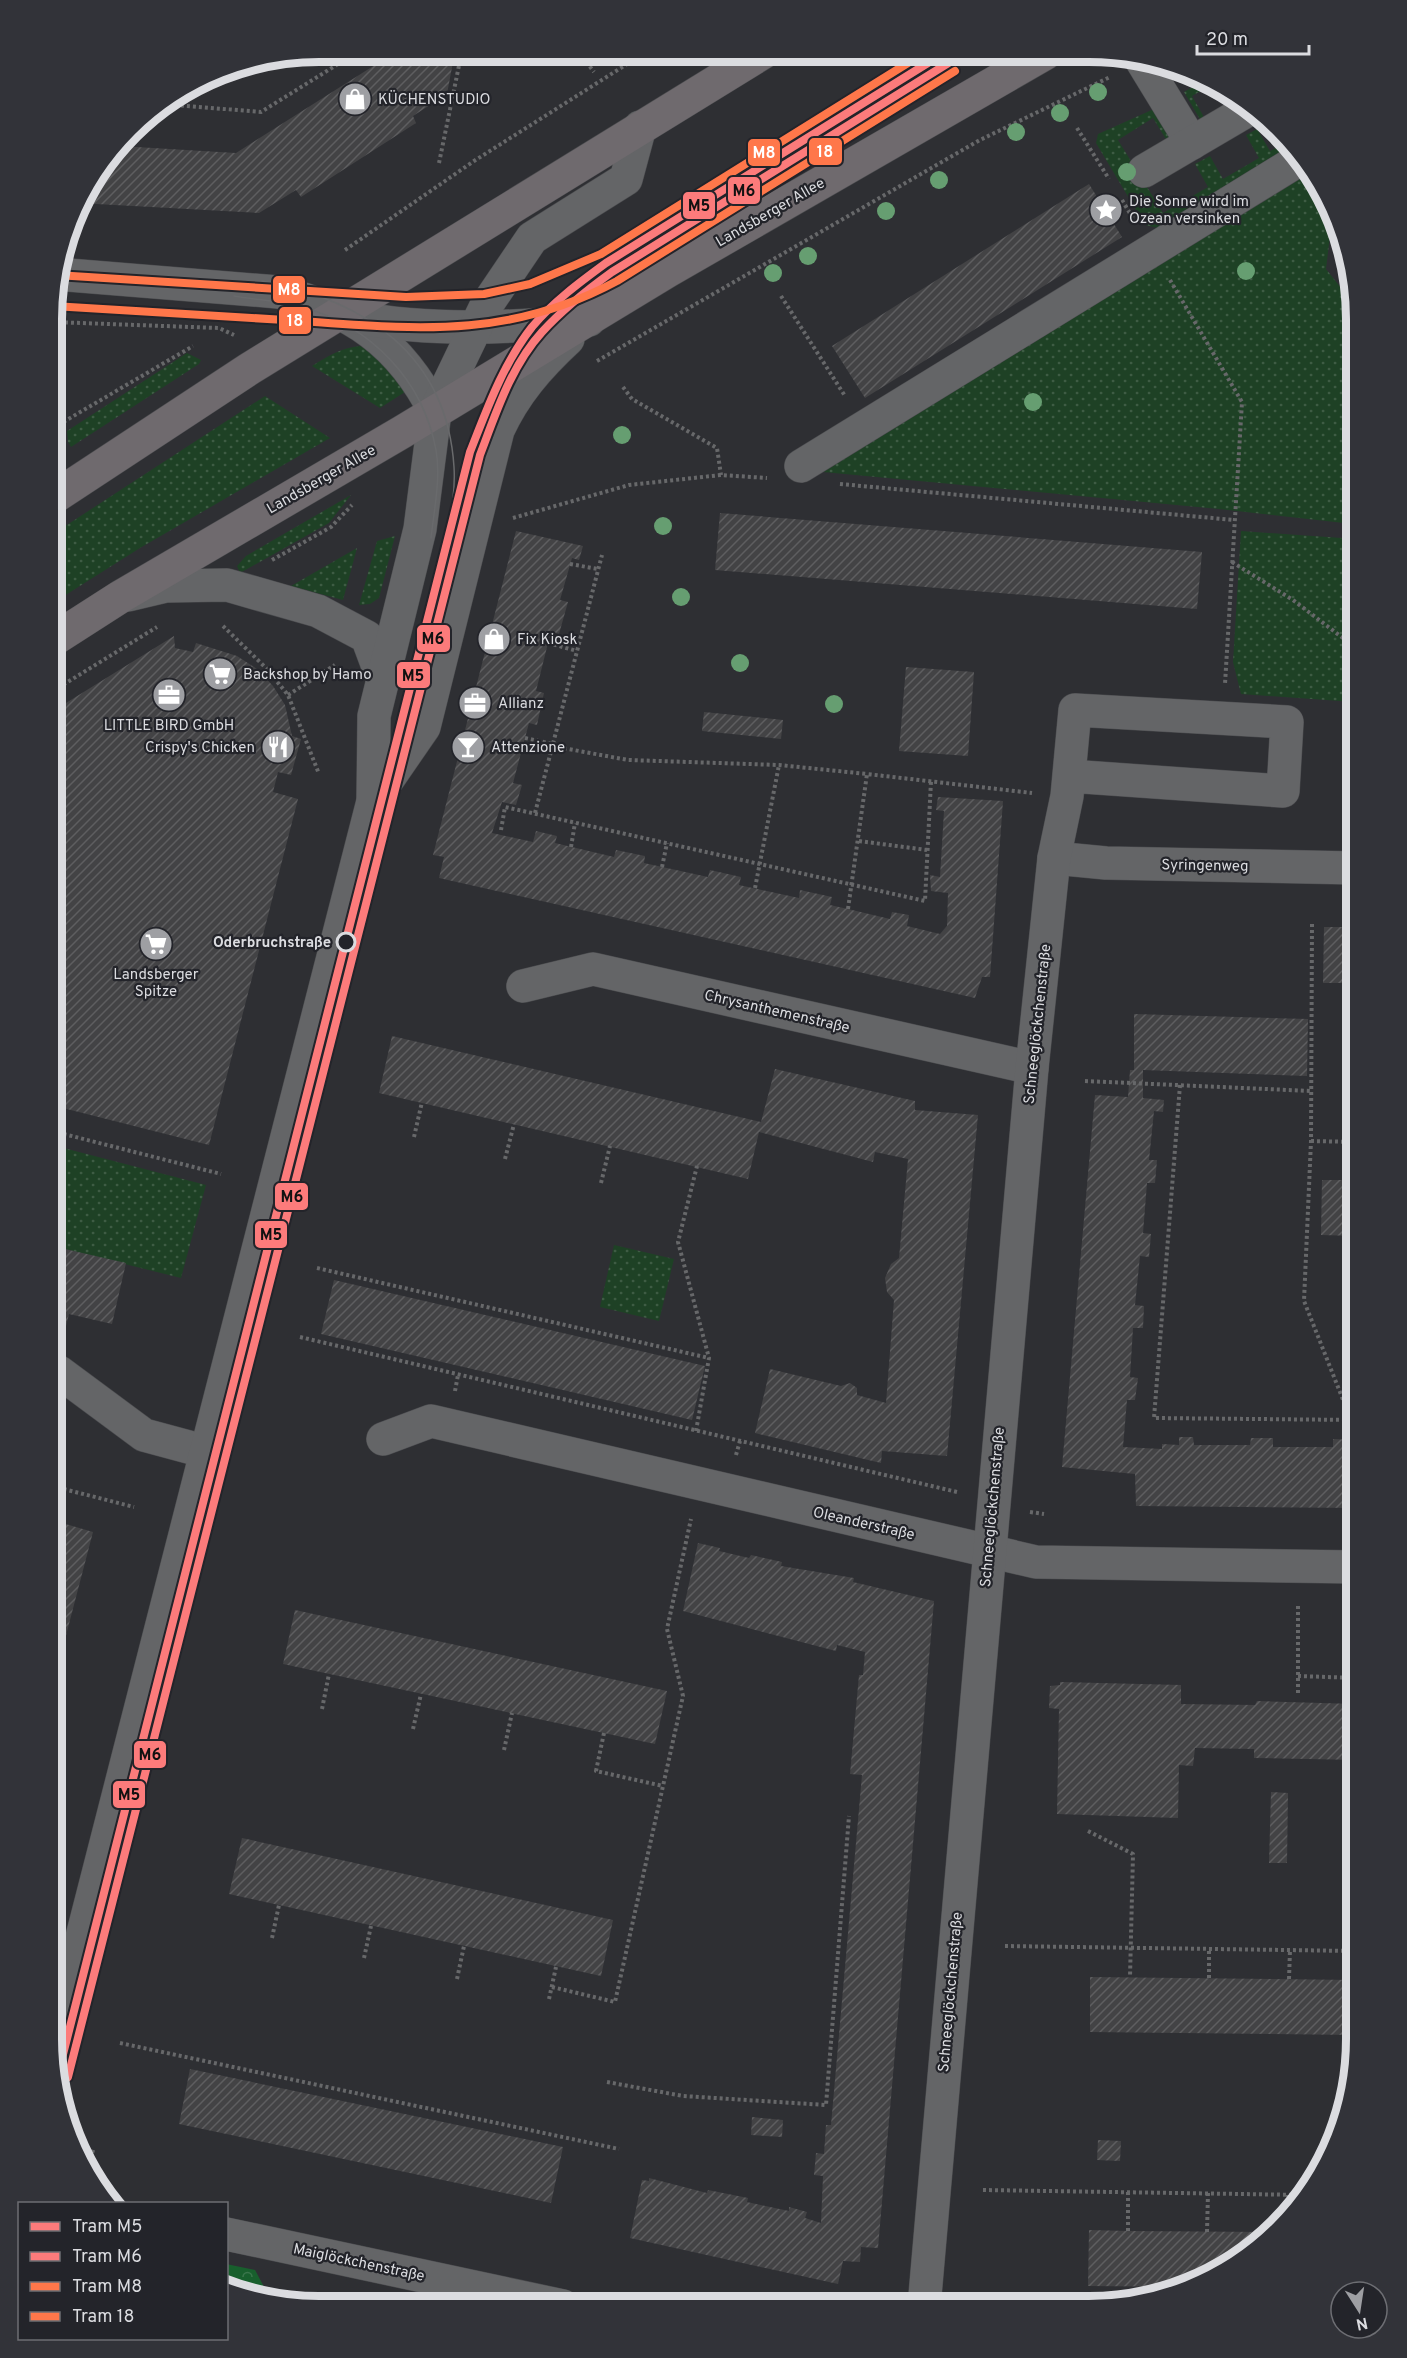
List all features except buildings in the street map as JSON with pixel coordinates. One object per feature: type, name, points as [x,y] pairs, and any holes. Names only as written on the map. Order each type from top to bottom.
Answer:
[{"type":"main road","points":[[62,492],[249,369],[748,62]]},
{"type":"main road","name":"Landsberger Allee","points":[[62,634],[120,597],[435,412],[668,271],[1030,62]]},
{"type":"street","points":[[1146,68],[1192,143]]},
{"type":"street","points":[[1144,171],[1242,113]]},
{"type":"street","points":[[62,2015],[373,801],[374,716],[420,529],[435,412],[476,326],[505,274],[532,238],[626,180],[640,128]]},
{"type":"street","points":[[790,473],[1293,163]]},
{"type":"street","points":[[65,274],[278,292],[313,301],[378,336],[394,349],[415,376],[435,412]]},
{"type":"street","name":"Landsberger Allee","points":[[339,313],[394,322],[476,326],[533,326],[589,320]]},
{"type":"street","points":[[373,801],[423,727],[498,430],[512,401],[540,365],[589,320]]},
{"type":"street","points":[[120,597],[166,586],[227,585],[318,612],[346,624],[367,638],[383,680]]},
{"type":"street","name":"Schneeglöckchenstraße","points":[[925,2296],[1032,1068],[1054,858],[1068,787],[1075,710],[1223,718]]},
{"type":"street","points":[[1068,787],[1283,791],[1287,722],[1223,718]]},
{"type":"street","name":"Syringenweg","points":[[1054,858],[1106,863],[1346,867]]},
{"type":"street","name":"Chrysanthemenstraße","points":[[523,986],[593,969],[1032,1068]]},
{"type":"street","points":[[62,1375],[144,1435],[207,1452]]},
{"type":"street","name":"Oleanderstraße","points":[[383,1438],[431,1421],[988,1553],[1036,1562],[1346,1567]]},
{"type":"street","name":"Maiglöckchenstraße","points":[[228,2234],[516,2296]]},
{"type":"path","points":[[176,105],[261,112],[341,62]]},
{"type":"path","points":[[439,163],[460,62]]},
{"type":"path","points":[[586,62],[594,72]]},
{"type":"path","points":[[345,250],[474,161],[630,62]]},
{"type":"path","points":[[588,366],[980,140],[1129,65]]},
{"type":"path","points":[[1077,128],[1114,188]]},
{"type":"path","points":[[1120,198],[1242,402],[1223,718]]},
{"type":"path","points":[[62,322],[159,326]]},
{"type":"path","points":[[62,423],[193,346]]},
{"type":"path","points":[[623,387],[632,399],[717,448],[721,475]]},
{"type":"path","points":[[507,519],[629,485],[721,475],[790,473]]},
{"type":"path","points":[[836,484],[1234,520]]},
{"type":"path","points":[[269,562],[331,526]]},
{"type":"path","points":[[535,813],[602,555]]},
{"type":"path","points":[[1232,562],[1293,600],[1346,640]]},
{"type":"path","points":[[570,564],[598,569]]},
{"type":"path","points":[[62,685],[163,623]]},
{"type":"path","points":[[224,626],[266,668],[288,695],[319,774]]},
{"type":"path","points":[[548,643],[577,651]]},
{"type":"path","points":[[288,695],[335,665]]},
{"type":"path","points":[[525,738],[628,760],[779,765],[932,781],[1068,787]]},
{"type":"path","points":[[755,888],[779,765]]},
{"type":"path","points":[[848,909],[854,885],[867,774]]},
{"type":"path","points":[[501,830],[505,807],[925,901],[932,781]]},
{"type":"path","points":[[571,847],[575,823]]},
{"type":"path","points":[[859,842],[927,850]]},
{"type":"path","points":[[662,867],[667,843]]},
{"type":"path","points":[[1312,924],[1311,1141],[1304,1301],[1346,1403]]},
{"type":"path","points":[[1085,1081],[1311,1091]]},
{"type":"path","points":[[1179,1085],[1154,1418],[1346,1420]]},
{"type":"path","points":[[414,1137],[422,1102]]},
{"type":"path","points":[[505,1159],[514,1124]]},
{"type":"path","points":[[62,1134],[221,1174]]},
{"type":"path","points":[[1311,1141],[1346,1142]]},
{"type":"path","points":[[601,1183],[610,1146]]},
{"type":"path","points":[[696,1431],[709,1358],[678,1242],[697,1167]]},
{"type":"path","points":[[317,1268],[709,1358]]},
{"type":"path","points":[[300,1337],[957,1492]]},
{"type":"path","points":[[62,1489],[134,1507]]},
{"type":"path","points":[[552,1987],[615,2002],[683,1696],[667,1629],[690,1524]]},
{"type":"path","points":[[1298,1604],[1298,1693]]},
{"type":"path","points":[[322,1709],[329,1674]]},
{"type":"path","points":[[1298,1676],[1346,1678]]},
{"type":"path","points":[[413,1729],[421,1694]]},
{"type":"path","points":[[504,1750],[512,1713]]},
{"type":"path","points":[[604,1733],[596,1771],[663,1786]]},
{"type":"path","points":[[607,2082],[682,2096],[826,2105],[849,1816]]},
{"type":"path","points":[[1088,1831],[1133,1854],[1130,1977]]},
{"type":"path","points":[[272,1938],[279,1905]]},
{"type":"path","points":[[364,1958],[371,1926]]},
{"type":"path","points":[[458,1979],[464,1946]]},
{"type":"path","points":[[1005,1946],[1346,1951]]},
{"type":"path","points":[[1209,1950],[1209,1978]]},
{"type":"path","points":[[1289,1979],[1290,1950]]},
{"type":"path","points":[[549,1999],[556,1966]]},
{"type":"path","points":[[120,2043],[619,2149]]},
{"type":"path","points":[[90,2157],[93,2147]]},
{"type":"path","points":[[983,2190],[1293,2195]]},
{"type":"path","points":[[1128,2192],[1128,2231]]},
{"type":"path","points":[[1208,2193],[1208,2232]]},
{"type":"path","points":[[1288,2195],[1288,2201]]},
{"type":"green space","points":[[1196,85],[1204,89],[1192,96],[1205,119],[1201,121],[1184,92]]},
{"type":"green space","points":[[1154,109],[1170,139],[1167,141],[1153,118],[1118,140],[1163,213],[1208,187],[1195,164],[1210,156],[1223,179],[1259,158],[1246,135],[1257,129],[1270,151],[1279,146],[1287,155],[1167,230],[1145,225],[1096,143],[1098,134]]},
{"type":"green space","points":[[1300,173],[1311,190],[1330,232],[1326,269],[1344,291],[1345,302],[1346,503],[1344,523],[823,472]]},
{"type":"green space","points":[[360,346],[380,360],[405,392],[380,408],[312,366],[341,351]]},
{"type":"green space","points":[[187,353],[201,360],[199,364],[71,447],[67,431]]},
{"type":"green space","points":[[265,396],[330,438],[140,548],[62,597],[62,528]]},
{"type":"green space","points":[[351,495],[329,523],[240,573],[237,566],[246,556]]},
{"type":"green space","points":[[1241,531],[1346,538],[1346,701],[1241,694],[1233,662]]},
{"type":"green space","points":[[395,536],[379,598],[370,604],[359,605],[377,541]]},
{"type":"green space","points":[[357,548],[343,600],[291,586]]},
{"type":"green space","points":[[62,1148],[206,1185],[181,1278],[62,1248]]},
{"type":"green space","points":[[614,1245],[674,1259],[659,1321],[600,1307]]},
{"type":"green space","points":[[228,2264],[255,2270],[266,2292],[228,2280]]},
{"type":"tram line","name":"M8","points":[[65,276],[406,297],[484,294],[530,284],[601,254],[910,62]]},
{"type":"tram line","name":"M5","points":[[62,2058],[470,452],[489,403],[512,356],[532,327],[586,278],[606,263],[930,62]]},
{"type":"tram line","name":"M6","points":[[68,2077],[480,455],[505,390],[521,360],[542,332],[584,293],[612,272],[950,62]]},
{"type":"tram line","name":"18","points":[[62,307],[414,327],[494,322],[535,314],[575,301],[617,281],[955,71]]},
{"type":"tram line","points":[[262,281],[300,290],[334,302],[366,319],[394,339],[417,364],[436,393],[448,428],[454,467],[453,501],[443,557]]},
{"type":"tram line","points":[[234,296],[294,305],[327,316],[371,342],[390,359],[406,379],[419,401],[436,450],[437,483],[431,538]]},
{"type":"place","name":"KÜCHENSTUDIO","points":[[355,99]]},
{"type":"place","name":"Die Sonne wird im Ozean versinken","points":[[1106,210]]},
{"type":"place","name":"Fix Kiosk","points":[[494,639]]},
{"type":"place","name":"Backshop by Hamo","points":[[220,674]]},
{"type":"place","name":"LITTLE BIRD GmbH","points":[[169,695]]},
{"type":"place","name":"Allianz","points":[[475,703]]},
{"type":"place","name":"Crispy's Chicken","points":[[278,747]]},
{"type":"place","name":"Attenzione","points":[[468,747]]},
{"type":"place","name":"Oderbruchstraße","points":[[346,942]]},
{"type":"place","name":"Landsberger Spitze","points":[[156,944]]}]
